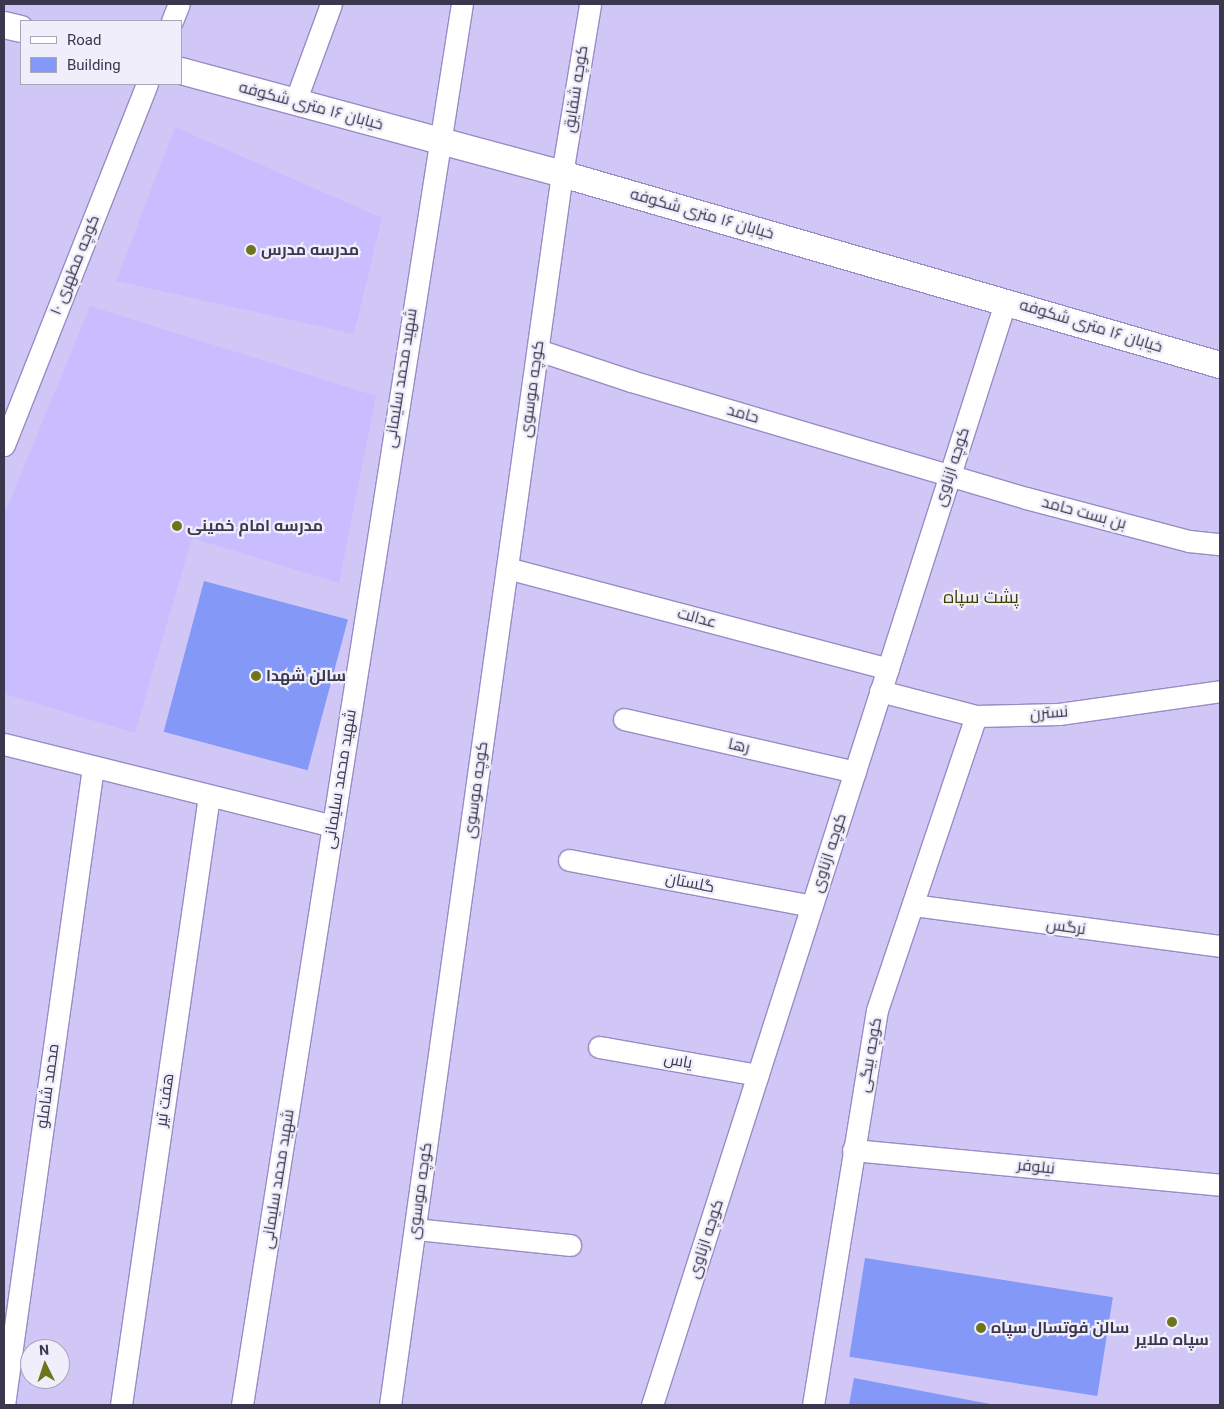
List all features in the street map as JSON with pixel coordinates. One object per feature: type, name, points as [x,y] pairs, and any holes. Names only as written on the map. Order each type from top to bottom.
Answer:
[{"type":"street","points":[[172,20],[179,4]]},
{"type":"street","points":[[295,102],[331,4]]},
{"type":"street","name":"شهید محمد سلیمانی","points":[[242,1405],[438,140],[462,4]]},
{"type":"street","name":"کوچه شقایق","points":[[562,174],[590,4]]},
{"type":"street","points":[[4,25],[20,29]]},
{"type":"street","name":"خیابان ۱۶ متری شکوفه","points":[[182,71],[562,174],[1006,300],[1220,364]]},
{"type":"street","name":"کوچه مطهری ۱۰","points":[[4,445],[147,85]]},
{"type":"street","name":"کوچه موسوی","points":[[390,1405],[562,174]]},
{"type":"street","name":"کوچه ازناوی","points":[[652,1405],[1006,300]]},
{"type":"street","name":"حامد","points":[[538,350],[631,381],[950,475]]},
{"type":"street","name":"بن بست حامد","points":[[950,475],[1189,541],[1220,544]]},
{"type":"street","name":"عدالت","points":[[507,568],[888,669]]},
{"type":"street","name":"نسترن","points":[[880,691],[976,716],[1059,714],[1220,691]]},
{"type":"street","name":"کوچه بیگی","points":[[813,1405],[853,1150],[878,1010],[976,716]]},
{"type":"street","name":"رها","points":[[624,720],[855,772]]},
{"type":"street","points":[[4,744],[333,826]]},
{"type":"street","name":"محمد شاملو","points":[[4,1405],[93,767]]},
{"type":"street","name":"هفت تیر","points":[[121,1405],[209,796]]},
{"type":"street","name":"گلستان","points":[[569,860],[812,906]]},
{"type":"street","name":"نرگس","points":[[913,905],[1220,946]]},
{"type":"street","name":"یاس","points":[[598,1047],[758,1075]]},
{"type":"street","name":"نیلوفر","points":[[853,1150],[1220,1185]]},
{"type":"street","points":[[415,1229],[570,1244]]},
{"type":"shaded area","name":"مدرسه مدرس","points":[[175,127],[382,218],[354,334],[116,281]]},
{"type":"shaded area","name":"مدرسه امام خمینی","points":[[90,306],[376,396],[339,583],[192,538],[135,733],[4,694],[4,515]]},
{"type":"building","name":"سالن شهدا","points":[[204,581],[348,620],[308,770],[164,732]]},
{"type":"building","name":"سالن فوتسال سپاه","points":[[865,1258],[1113,1297],[1097,1396],[849,1357]]},
{"type":"building","points":[[854,1378],[990,1404],[990,1405],[849,1405]]},
{"type":"place","name":"مدرسه مدرس","points":[[251,250]]},
{"type":"place","name":"مدرسه امام خمینی","points":[[177,526]]},
{"type":"place","name":"سالن شهدا","points":[[256,676]]},
{"type":"place","name":"سپاه ملایر","points":[[1172,1322]]},
{"type":"place","name":"سالن فوتسال سپاه","points":[[981,1328]]},
{"type":"district","name":"پشت سپاه","points":[[981,597]]}]
